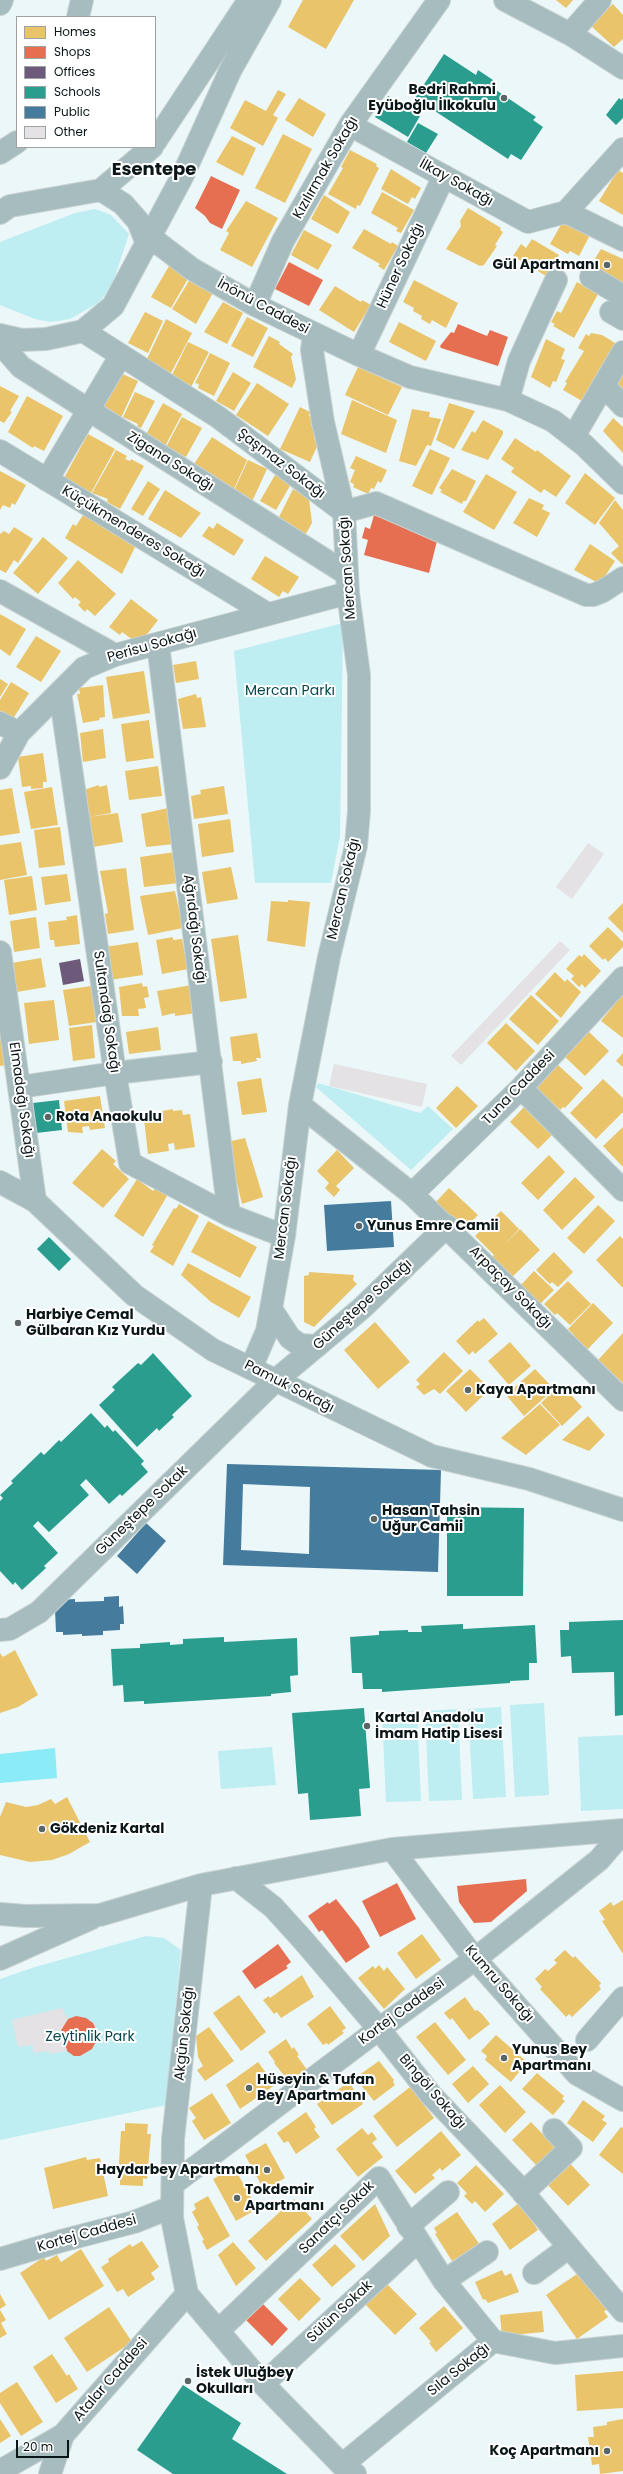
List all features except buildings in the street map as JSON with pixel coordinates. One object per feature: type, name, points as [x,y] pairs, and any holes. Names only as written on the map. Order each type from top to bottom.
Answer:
[{"type":"street","points":[[0,4],[2,0]]},
{"type":"street","points":[[78,16],[82,0]]},
{"type":"street","points":[[156,140],[249,0]]},
{"type":"street","points":[[0,335],[22,340],[46,339],[82,331],[113,306],[184,175],[231,69],[270,0]]},
{"type":"street","name":"Kızılırmak Sokağı","points":[[255,305],[283,241],[350,125],[439,0]]},
{"type":"street","points":[[505,0],[570,34],[623,68]]},
{"type":"street","points":[[570,34],[600,0]]},
{"type":"street","name":"İlkay Sokağı","points":[[350,125],[528,222],[566,212]]},
{"type":"street","points":[[0,153],[16,143]]},
{"type":"street","points":[[3,209],[101,190],[151,148]]},
{"type":"street","points":[[623,149],[566,212],[623,240]]},
{"type":"street","name":"Hüner Sokağı","points":[[359,355],[444,176]]},
{"type":"street","points":[[101,190],[123,204],[138,221],[147,244]]},
{"type":"street","name":"İnönü Caddesi","points":[[147,244],[158,244],[192,269],[255,305],[359,355],[410,377],[508,400],[553,421],[574,436],[623,483]]},
{"type":"street","points":[[591,277],[619,309]]},
{"type":"street","points":[[508,400],[520,361],[556,280]]},
{"type":"street","name":"Şaşmaz Sokağı","points":[[82,331],[218,417],[344,512]]},
{"type":"street","name":"Mercan Sokağı","points":[[251,1368],[267,1331],[284,1236],[300,1105],[329,956],[356,839],[359,811],[359,674],[348,584],[344,512],[323,422],[312,350],[314,334]]},
{"type":"street","name":"Zigana Sokağı","points":[[0,343],[21,367],[348,584]]},
{"type":"street","points":[[574,436],[623,352]]},
{"type":"street","points":[[47,480],[87,410],[121,356]]},
{"type":"street","points":[[604,386],[623,406]]},
{"type":"street","name":"Küçükmenderes Sokağı","points":[[0,451],[266,613]]},
{"type":"street","points":[[344,512],[376,503],[586,595],[593,595],[603,591],[623,578]]},
{"type":"street","name":"Perisu Sokağı","points":[[0,768],[9,728],[60,692],[84,668],[115,655],[266,613],[348,584]]},
{"type":"street","points":[[0,591],[115,655]]},
{"type":"street","name":"Ağrıdağı Sokağı","points":[[158,644],[229,1215]]},
{"type":"street","name":"Sultandağ Sokağı","points":[[60,692],[115,1073],[130,1162],[229,1215],[284,1236]]},
{"type":"street","name":"Elmadağı Sokağı","points":[[0,952],[5,1017],[20,1087],[35,1201]]},
{"type":"street","name":"Tuna Caddesi","points":[[412,1194],[521,1088],[623,978]]},
{"type":"street","points":[[20,1087],[115,1073],[211,1062]]},
{"type":"street","points":[[521,1088],[623,1190]]},
{"type":"street","name":"Arpaçay Sokağı","points":[[300,1105],[412,1194],[447,1226],[623,1400]]},
{"type":"street","name":"Pamuk Sokağı","points":[[0,1182],[35,1201],[134,1295],[213,1350],[432,1456],[529,1480],[623,1510]]},
{"type":"street","name":"Güneştepe Sokağı","points":[[276,1380],[362,1308],[447,1226]]},
{"type":"street","points":[[271,1308],[290,1338],[300,1345],[317,1346]]},
{"type":"street","name":"Güneştepe Sokak","points":[[0,1630],[10,1629],[39,1612],[276,1380]]},
{"type":"street","points":[[0,1959],[100,1915],[201,1885],[392,1849],[623,1831]]},
{"type":"street","name":"Kortej Caddesi","points":[[173,2184],[379,2029],[475,1959],[599,1860],[623,1831]]},
{"type":"street","name":"Kumru Sokağı","points":[[392,1849],[475,1959],[577,2074],[623,2100]]},
{"type":"street","name":"Bingöl Sokağı","points":[[236,1878],[273,1907],[379,2029],[431,2095],[523,2193],[623,2310]]},
{"type":"street","name":"Akgün Sokağı","points":[[187,2294],[172,2218],[173,2139],[201,1885]]},
{"type":"street","points":[[0,1914],[26,1916],[100,1915]]},
{"type":"street","points":[[0,1959],[22,1943],[27,1932],[26,1916]]},
{"type":"street","points":[[587,2040],[623,1998]]},
{"type":"street","points":[[523,2193],[571,2148],[554,2130]]},
{"type":"street","name":"Sanatçı Sokak","points":[[219,2330],[379,2178],[444,2281],[493,2342]]},
{"type":"street","name":"Sülün Sokak","points":[[263,2384],[413,2233],[448,2192]]},
{"type":"street","name":"Kortej Caddesi","points":[[0,2259],[61,2240],[134,2222],[172,2206]]},
{"type":"street","points":[[534,2273],[569,2247]]},
{"type":"street","points":[[444,2281],[487,2252]]},
{"type":"street","points":[[187,2294],[219,2330],[263,2384],[348,2469]]},
{"type":"street","name":"Atalar Caddesi","points":[[50,2474],[63,2435],[187,2294]]},
{"type":"street","name":"Sıla Sokağı","points":[[348,2469],[493,2342],[555,2353],[623,2346]]},
{"type":"street","points":[[0,2471],[63,2435]]},
{"type":"green space","points":[[95,209],[111,215],[129,234],[111,288],[98,303],[70,319],[50,322],[35,319],[0,305],[0,242],[75,213]]},
{"type":"green space","name":"Mercan Parkı","points":[[343,623],[340,836],[331,883],[255,883],[234,651]]},
{"type":"green space","points":[[318,1083],[420,1113],[428,1106],[453,1129],[411,1170],[316,1087]]},
{"type":"green space","points":[[544,1703],[549,1795],[515,1797],[510,1705]]},
{"type":"green space","points":[[501,1707],[506,1797],[473,1799],[468,1709]]},
{"type":"green space","points":[[458,1709],[462,1800],[429,1801],[425,1711]]},
{"type":"green space","points":[[417,1711],[421,1801],[386,1802],[382,1713]]},
{"type":"green space","points":[[623,1735],[623,1809],[581,1811],[578,1737]]},
{"type":"green space","points":[[272,1747],[276,1785],[221,1789],[218,1751]]},
{"type":"green space","name":"Zeytinlik Park","points":[[146,1936],[164,1938],[181,1950],[166,2105],[0,2140],[0,1979],[35,1967]]},
{"type":"water","points":[[55,1748],[57,1778],[0,1783],[0,1754]]},
{"type":"place","name":"Bedri Rahmi Eyüboğlu İlkokulu","points":[[504,98]]},
{"type":"place","name":"Gül Apartmanı","points":[[607,265]]},
{"type":"place","name":"Rota Anaokulu","points":[[48,1117]]},
{"type":"place","name":"Yunus Emre Camii","points":[[359,1226]]},
{"type":"place","name":"Harbiye Cemal Gülbaran Kız Yurdu","points":[[18,1323]]},
{"type":"place","name":"Kaya Apartmanı","points":[[468,1390]]},
{"type":"place","name":"Hasan Tahsin Uğur Camii","points":[[374,1519]]},
{"type":"place","name":"Kartal Anadolu İmam Hatip Lisesi","points":[[367,1726]]},
{"type":"place","name":"Gökdeniz Kartal","points":[[42,1829]]},
{"type":"place","name":"Yunus Bey Apartmanı","points":[[504,2058]]},
{"type":"place","name":"Hüseyin & Tufan Bey Apartmanı","points":[[249,2088]]},
{"type":"place","name":"Haydarbey Apartmanı","points":[[267,2170]]},
{"type":"place","name":"Tokdemir Apartmanı","points":[[237,2198]]},
{"type":"place","name":"İstek Uluğbey Okulları","points":[[188,2381]]},
{"type":"place","name":"Koç Apartmanı","points":[[607,2451]]},
{"type":"district","name":"Esentepe","points":[[154,170]]}]
